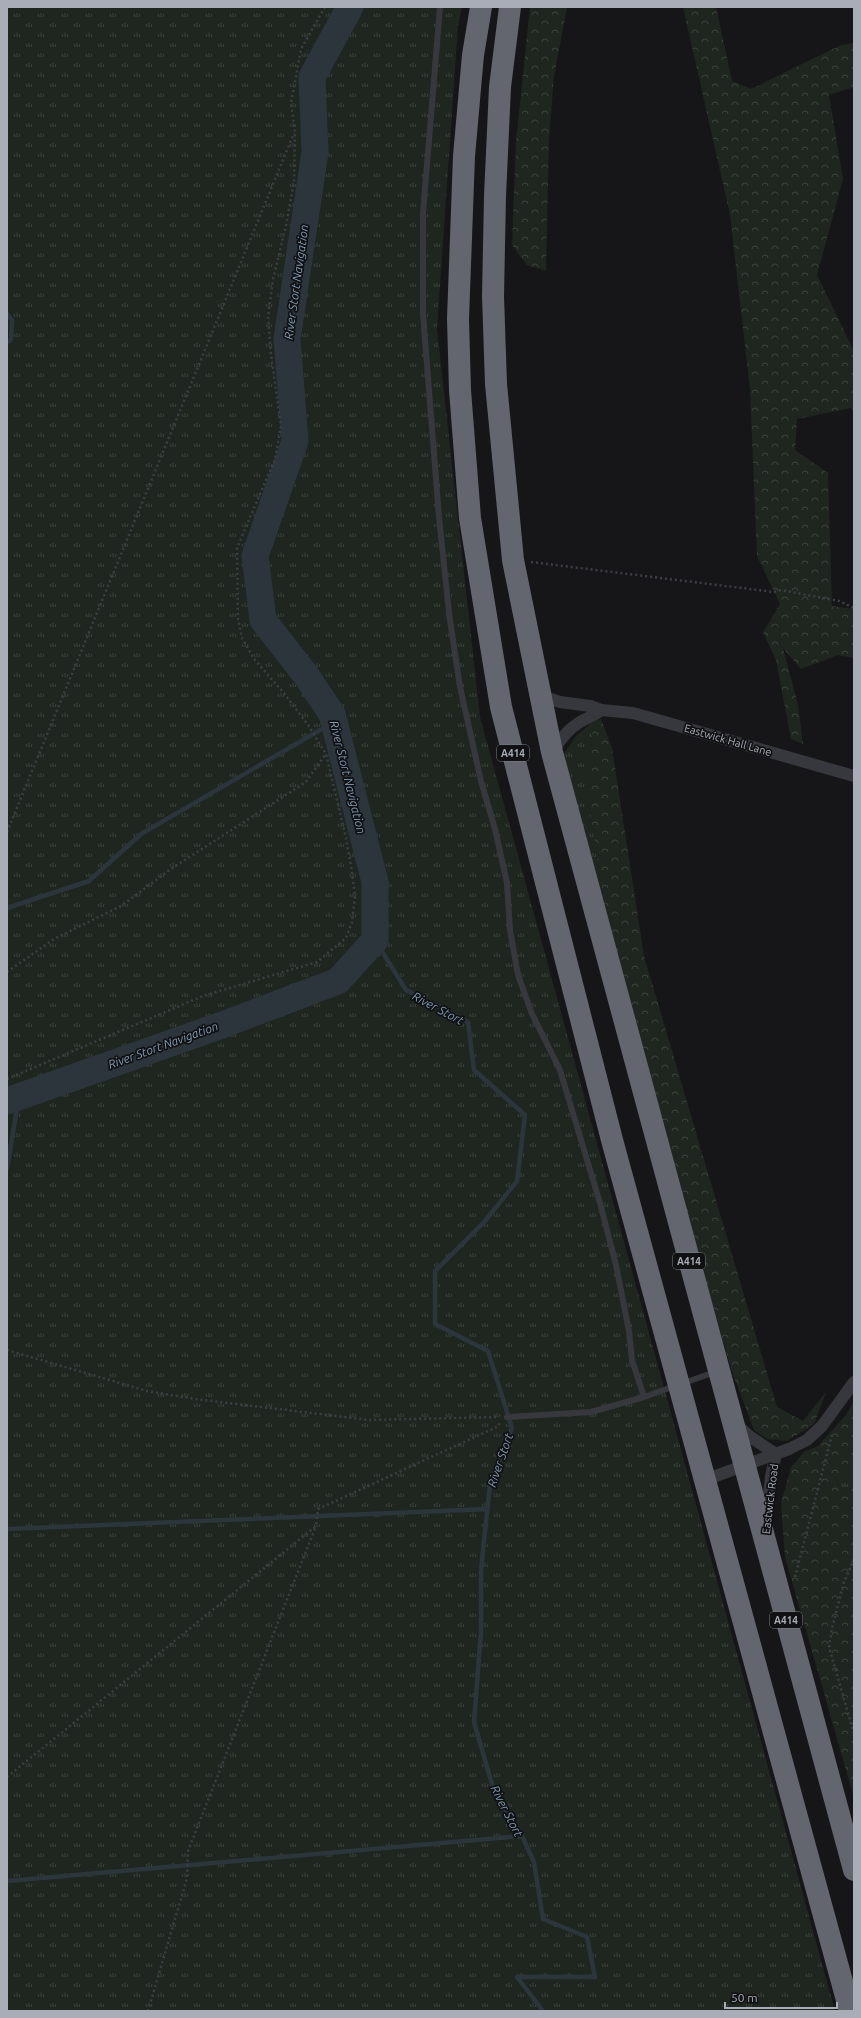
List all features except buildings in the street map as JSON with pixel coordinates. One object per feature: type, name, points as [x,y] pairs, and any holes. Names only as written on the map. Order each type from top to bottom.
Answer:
[{"type":"highway","name":"A414","points":[[480,7],[473,55],[464,156],[458,319],[460,390],[470,518],[501,707],[612,1140],[850,2011]]},
{"type":"highway","name":"A414","points":[[510,7],[500,87],[495,196],[493,296],[496,384],[513,560],[539,695],[552,752],[854,1870]]},
{"type":"street","name":"Eastwick Hall Lane","points":[[539,695],[560,702],[590,706],[601,710],[633,713],[854,776]]},
{"type":"street","points":[[552,752],[569,730],[584,720],[592,718],[601,710]]},
{"type":"street","name":"Eastwick Road","points":[[705,1480],[776,1454],[807,1440],[822,1426],[854,1382]]},
{"type":"street","name":"Eastwick Road","points":[[732,1421],[749,1436],[776,1454]]},
{"type":"street","name":"Eastwick Road","points":[[765,1543],[768,1499],[776,1454]]},
{"type":"lane","points":[[440,7],[423,214],[423,314],[438,502],[449,612],[460,687],[481,781],[495,829],[507,883],[510,930],[518,975],[532,1014],[560,1070],[600,1204],[616,1265],[629,1331],[632,1360],[644,1397]]},
{"type":"lane","points":[[507,1417],[591,1412],[644,1397],[718,1370]]},
{"type":"path","points":[[7,1079],[203,996],[317,962],[346,938],[352,922],[355,896],[346,838],[326,754],[308,725],[283,692],[254,659],[245,643],[238,619],[237,590],[237,548],[275,459],[281,426],[268,316],[273,280],[294,182],[295,131],[291,103],[301,49],[325,7]]},
{"type":"path","points":[[7,832],[295,131]]},
{"type":"path","points":[[513,560],[774,592],[781,590],[839,601],[854,608]]},
{"type":"path","points":[[7,972],[54,938],[121,906],[171,869],[306,782],[326,754]]},
{"type":"path","points":[[7,1350],[147,1391],[195,1399],[369,1420],[507,1417]]},
{"type":"path","points":[[148,2011],[188,1873],[188,1855],[316,1526],[318,1509],[499,1426],[500,1419]]},
{"type":"path","points":[[795,1585],[794,1577],[833,1433]]},
{"type":"path","points":[[7,1777],[316,1526]]},
{"type":"path","points":[[854,1559],[844,1582],[832,1628],[829,1647],[854,1734]]},
{"type":"green space","points":[[7,7],[462,7],[458,26],[437,329],[480,717],[835,2011],[7,2011]]},
{"type":"green space","points":[[530,7],[567,7],[554,76],[549,139],[546,271],[527,265],[512,245],[516,142]]},
{"type":"green space","points":[[683,7],[716,7],[732,81],[751,89],[841,45],[854,43],[854,87],[829,95],[843,179],[817,275],[854,351],[854,411],[851,408],[797,419],[795,450],[828,473],[832,606],[854,609],[854,658],[838,655],[801,669],[783,648],[798,705],[803,744],[791,739],[776,660],[763,632],[780,604],[757,556],[750,389],[730,215]]},
{"type":"green space","points":[[601,719],[612,748],[644,956],[777,1407],[803,1421],[826,1392],[814,1424],[787,1441],[767,1439],[754,1430],[731,1369],[632,1023],[609,935],[589,804],[589,753],[595,720]]},
{"type":"green space","points":[[595,720],[589,753],[589,804],[609,935],[564,753],[576,736]]},
{"type":"green space","points":[[854,1401],[854,1467],[834,1478],[844,1492],[854,1487],[854,1798],[785,1557],[781,1503],[791,1467],[804,1452],[818,1446],[846,1415]]},
{"type":"green space","points":[[854,1467],[854,1487],[844,1492],[834,1478]]},
{"type":"waterway","name":"River Stort Navigation","points":[[7,1101],[222,1025],[338,981],[375,940],[375,882],[332,714],[305,674],[263,620],[255,556],[295,441],[287,339],[315,152],[312,77],[350,7]]},
{"type":"waterway","points":[[7,314],[12,320],[11,340],[7,342]]},
{"type":"waterway","points":[[7,908],[89,881],[141,834],[334,722]]},
{"type":"waterway","name":"River Stort","points":[[375,940],[406,990],[468,1022],[474,1070],[525,1115],[517,1181],[485,1221],[435,1271],[435,1324],[488,1351],[512,1428],[490,1484],[481,1570],[481,1632],[474,1722],[494,1791],[522,1836],[534,1862],[543,1919],[587,1937],[595,1977],[517,1977],[543,2011]]},
{"type":"waterway","points":[[7,1169],[19,1096]]},
{"type":"waterway","points":[[7,1529],[488,1509]]},
{"type":"waterway","points":[[7,1881],[522,1836]]}]
